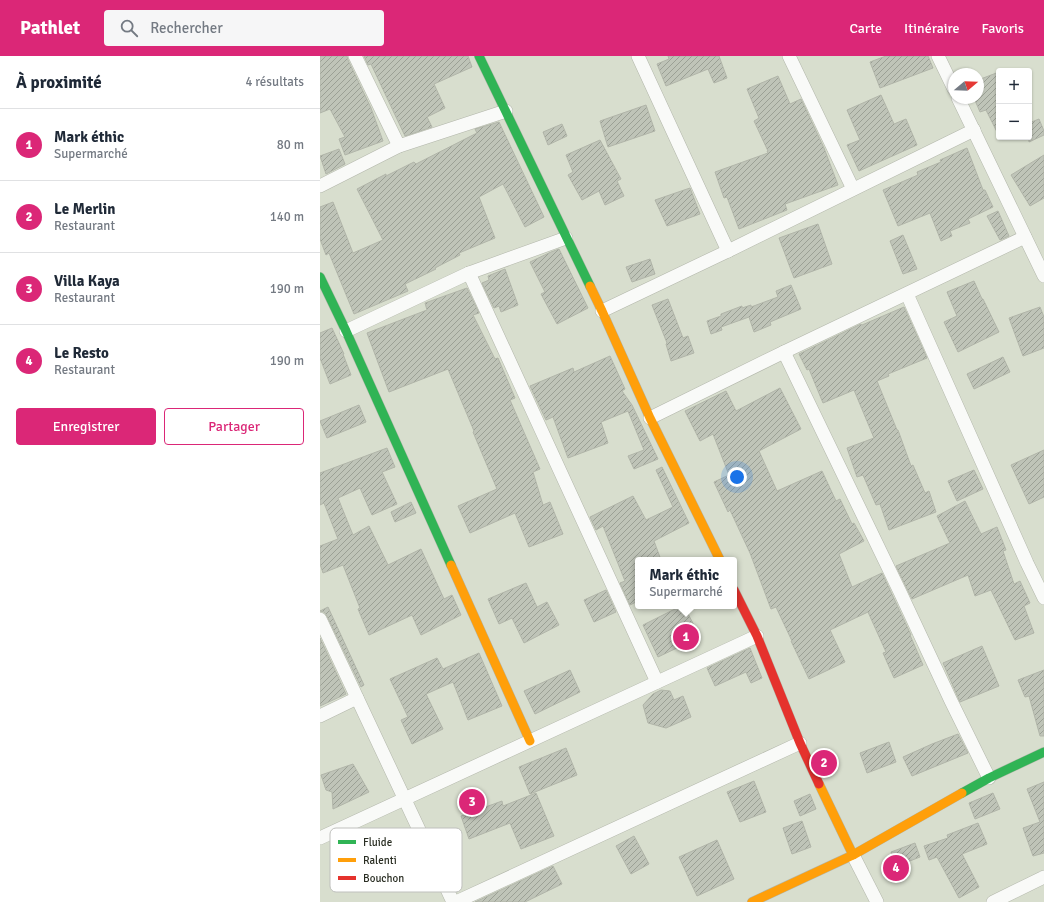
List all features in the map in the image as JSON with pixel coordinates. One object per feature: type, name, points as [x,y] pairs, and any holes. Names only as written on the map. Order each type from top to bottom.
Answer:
[{"type":"street","points":[[355,56],[399,146]]},
{"type":"street","points":[[479,56],[602,310],[650,418],[719,557]]},
{"type":"street","points":[[638,56],[728,251]]},
{"type":"street","points":[[789,56],[853,189]]},
{"type":"street","points":[[938,56],[948,77]]},
{"type":"street","points":[[961,104],[1044,276]]},
{"type":"street","points":[[320,186],[399,146],[506,111]]},
{"type":"street","points":[[602,310],[728,251],[974,130]]},
{"type":"street","points":[[650,418],[784,352],[1026,237]]},
{"type":"street","points":[[346,331],[469,273],[566,238]]},
{"type":"street","points":[[469,273],[657,682]]},
{"type":"street","points":[[320,277],[346,331],[530,741]]},
{"type":"street","points":[[907,294],[1023,556],[1044,598]]},
{"type":"street","points":[[784,352],[989,778]]},
{"type":"street","points":[[737,596],[757,636],[800,743],[877,902]]},
{"type":"street","points":[[320,620],[419,828]]},
{"type":"street","points":[[342,828],[757,636]]},
{"type":"street","points":[[320,716],[357,698]]},
{"type":"street","points":[[450,892],[455,902],[800,743]]},
{"type":"street","points":[[752,902],[853,855],[989,778],[1044,752]]},
{"type":"street","points":[[320,838],[330,833]]},
{"type":"street","points":[[993,902],[1044,877]]},
{"type":"building","points":[[320,56],[347,56],[371,108],[383,141],[345,155],[339,139],[345,137],[330,109],[320,113]]},
{"type":"building","points":[[364,56],[468,56],[472,67],[434,84],[445,108],[427,117],[432,127],[405,136],[371,64],[368,65]]},
{"type":"building","points":[[668,56],[719,56],[727,78],[714,83],[708,69],[666,86],[657,64],[669,59]]},
{"type":"building","points":[[886,56],[928,56],[933,68],[880,88],[870,62]]},
{"type":"building","points":[[996,73],[996,130],[986,110],[980,112],[977,104],[984,104],[984,78]]},
{"type":"building","points":[[778,76],[790,104],[801,99],[824,148],[838,185],[785,204],[787,210],[739,229],[727,197],[724,198],[715,172],[768,153],[754,121],[759,118],[747,89]]},
{"type":"building","points":[[881,95],[894,124],[906,119],[917,145],[859,171],[847,145],[860,140],[847,110]]},
{"type":"building","points":[[646,105],[655,131],[608,147],[600,121]]},
{"type":"building","points":[[1039,119],[1044,135],[1029,142],[1029,140],[1032,140],[1032,122]]},
{"type":"building","points":[[499,122],[544,217],[525,227],[503,184],[479,197],[495,238],[459,253],[460,255],[435,268],[436,269],[405,284],[408,291],[354,314],[329,253],[326,255],[320,239],[320,207],[333,202],[353,253],[383,240],[357,189],[414,162],[416,164],[477,133],[475,129]]},
{"type":"building","points":[[562,124],[567,136],[548,145],[543,132]]},
{"type":"building","points":[[600,140],[621,179],[617,181],[624,196],[605,205],[599,191],[582,200],[568,175],[573,172],[566,155]]},
{"type":"building","points":[[967,148],[983,190],[985,190],[993,207],[968,219],[970,223],[950,231],[952,236],[941,241],[930,213],[898,226],[883,190],[918,175],[917,172],[941,162],[940,160]]},
{"type":"building","points":[[339,149],[345,164],[326,174],[320,156]]},
{"type":"building","points":[[1044,155],[1044,198],[1030,206],[1011,175]]},
{"type":"building","points":[[690,188],[700,214],[667,226],[655,200]]},
{"type":"building","points":[[998,211],[1009,236],[1000,240],[987,216]]},
{"type":"building","points":[[818,224],[832,264],[794,278],[779,238]]},
{"type":"building","points":[[903,235],[917,269],[903,274],[890,241]]},
{"type":"building","points":[[559,249],[588,308],[557,324],[541,294],[545,292],[530,262]]},
{"type":"building","points":[[650,259],[655,274],[632,282],[626,267]]},
{"type":"building","points":[[505,269],[518,305],[501,312],[499,306],[494,308],[482,283],[489,280],[488,276]]},
{"type":"building","points":[[974,281],[999,332],[958,352],[944,322],[957,316],[947,292]]},
{"type":"building","points":[[791,285],[801,309],[770,322],[771,325],[754,332],[749,317],[721,327],[722,330],[711,334],[707,321],[742,306],[742,308],[751,305],[751,307],[778,297],[776,291]]},
{"type":"building","points":[[467,288],[479,313],[473,315],[495,359],[498,358],[515,398],[510,400],[540,469],[533,472],[543,505],[550,502],[563,534],[529,547],[515,513],[470,533],[458,506],[497,489],[448,369],[389,392],[367,333],[427,310],[425,303]]},
{"type":"building","points":[[668,299],[683,338],[688,336],[694,353],[671,361],[667,343],[652,305]]},
{"type":"building","points":[[904,307],[927,358],[888,374],[889,376],[877,381],[898,430],[911,466],[913,465],[925,493],[929,491],[936,512],[889,530],[880,504],[876,505],[863,475],[857,477],[847,448],[874,438],[854,390],[823,403],[809,369],[807,370],[799,354],[861,324],[862,325]]},
{"type":"building","points":[[1040,307],[1044,317],[1044,348],[1023,356],[1009,318]]},
{"type":"building","points":[[332,328],[344,354],[351,375],[330,384],[320,358],[320,333]]},
{"type":"building","points":[[610,356],[625,389],[622,391],[632,405],[658,459],[634,469],[628,456],[644,450],[628,411],[601,422],[608,443],[568,458],[553,417],[546,420],[530,386],[573,368],[574,372]]},
{"type":"building","points":[[1003,357],[1010,372],[974,389],[967,374]]},
{"type":"building","points":[[780,388],[801,429],[759,451],[777,491],[822,471],[836,501],[840,499],[852,524],[854,523],[864,541],[839,554],[852,587],[882,573],[911,635],[923,665],[894,678],[883,653],[886,652],[868,612],[830,630],[845,662],[809,679],[776,607],[771,609],[750,553],[730,510],[728,512],[714,482],[729,475],[713,434],[700,441],[685,411],[726,391],[736,411]]},
{"type":"building","points":[[359,405],[366,422],[327,438],[320,421]]},
{"type":"building","points":[[387,448],[395,467],[382,472],[397,504],[372,515],[360,488],[338,498],[353,535],[369,526],[388,565],[421,549],[444,599],[452,595],[461,615],[421,635],[412,615],[369,635],[358,609],[360,608],[343,565],[323,573],[320,564],[320,546],[338,539],[324,503],[320,505],[320,473]]},
{"type":"building","points":[[1044,450],[1044,497],[1029,504],[1011,465]]},
{"type":"building","points":[[662,467],[689,523],[654,541],[660,557],[635,557],[635,602],[630,605],[620,583],[625,581],[603,526],[596,530],[590,517],[633,496],[646,520],[673,507],[656,470]]},
{"type":"building","points":[[974,470],[983,489],[957,501],[948,481]]},
{"type":"building","points":[[965,501],[981,534],[997,527],[1006,550],[1003,551],[1014,584],[1020,581],[1030,603],[1024,606],[1034,633],[1015,640],[991,590],[975,596],[968,575],[912,599],[896,566],[950,543],[937,516]]},
{"type":"building","points":[[411,502],[416,513],[395,522],[391,512]]},
{"type":"building","points":[[526,583],[537,607],[547,602],[559,625],[524,643],[512,618],[499,624],[488,599]]},
{"type":"building","points":[[606,590],[616,612],[594,622],[584,600]]},
{"type":"building","points":[[328,607],[364,685],[361,687],[327,616],[324,612],[320,611]]},
{"type":"building","points":[[675,609],[686,609],[700,637],[658,657],[643,625]]},
{"type":"building","points":[[320,638],[346,694],[320,706]]},
{"type":"building","points":[[982,646],[999,686],[960,702],[943,663]]},
{"type":"building","points":[[750,648],[762,678],[751,683],[746,672],[715,686],[707,668]]},
{"type":"building","points":[[479,653],[502,706],[468,720],[453,682],[426,694],[443,729],[412,744],[401,720],[408,717],[390,679],[437,658],[443,669]]},
{"type":"building","points":[[570,670],[580,692],[535,714],[524,691]]},
{"type":"building","points":[[1044,670],[1044,736],[1040,736],[1029,696],[1025,697],[1018,680]]},
{"type":"building","points":[[661,690],[670,691],[674,700],[683,696],[691,717],[666,728],[648,723],[643,705],[653,694]]},
{"type":"building","points":[[958,734],[968,753],[912,776],[903,757]]},
{"type":"building","points":[[889,742],[896,762],[867,773],[860,753]]},
{"type":"building","points":[[566,748],[577,775],[530,794],[519,767]]},
{"type":"building","points":[[353,764],[369,792],[333,809],[332,792],[326,790],[321,775]]},
{"type":"building","points":[[754,781],[766,812],[740,822],[727,792]]},
{"type":"building","points":[[1044,782],[1044,853],[1033,856],[1023,828],[1040,822],[1027,789]]},
{"type":"building","points":[[536,793],[554,836],[521,849],[510,823],[469,839],[461,816],[502,801],[503,806]]},
{"type":"building","points":[[993,793],[1000,809],[975,819],[969,803]]},
{"type":"building","points":[[810,794],[816,809],[800,816],[794,801]]},
{"type":"building","points":[[802,821],[811,847],[792,854],[783,828]]},
{"type":"building","points":[[978,823],[987,844],[962,854],[979,887],[959,898],[937,857],[929,860],[924,846],[948,838],[947,835]]},
{"type":"building","points":[[634,836],[649,864],[631,874],[616,846]]},
{"type":"building","points":[[717,840],[734,879],[697,896],[679,857]]},
{"type":"building","points":[[915,843],[920,857],[897,866],[891,852]]},
{"type":"building","points":[[553,866],[562,884],[525,902],[475,902]]},
{"type":"traffic: fast","points":[[479,56],[590,286]]},
{"type":"traffic: fast","points":[[320,277],[346,331],[451,565]]},
{"type":"traffic: fast","points":[[962,793],[989,778],[1044,752]]},
{"type":"traffic: slow","points":[[590,286],[650,418],[719,557]]},
{"type":"traffic: slow","points":[[451,565],[530,741]]},
{"type":"traffic: slow","points":[[819,784],[853,855]]},
{"type":"traffic: slow","points":[[752,902],[853,855],[962,793]]},
{"type":"traffic: jam","points":[[737,596],[757,636],[800,743],[819,784]]},
{"type":"place","name":"Mark éthic","points":[[686,637]]},
{"type":"place","name":"Le Merlin","points":[[824,763]]},
{"type":"place","name":"Villa Kaya","points":[[472,802]]},
{"type":"place","name":"Le Resto","points":[[896,868]]}]
